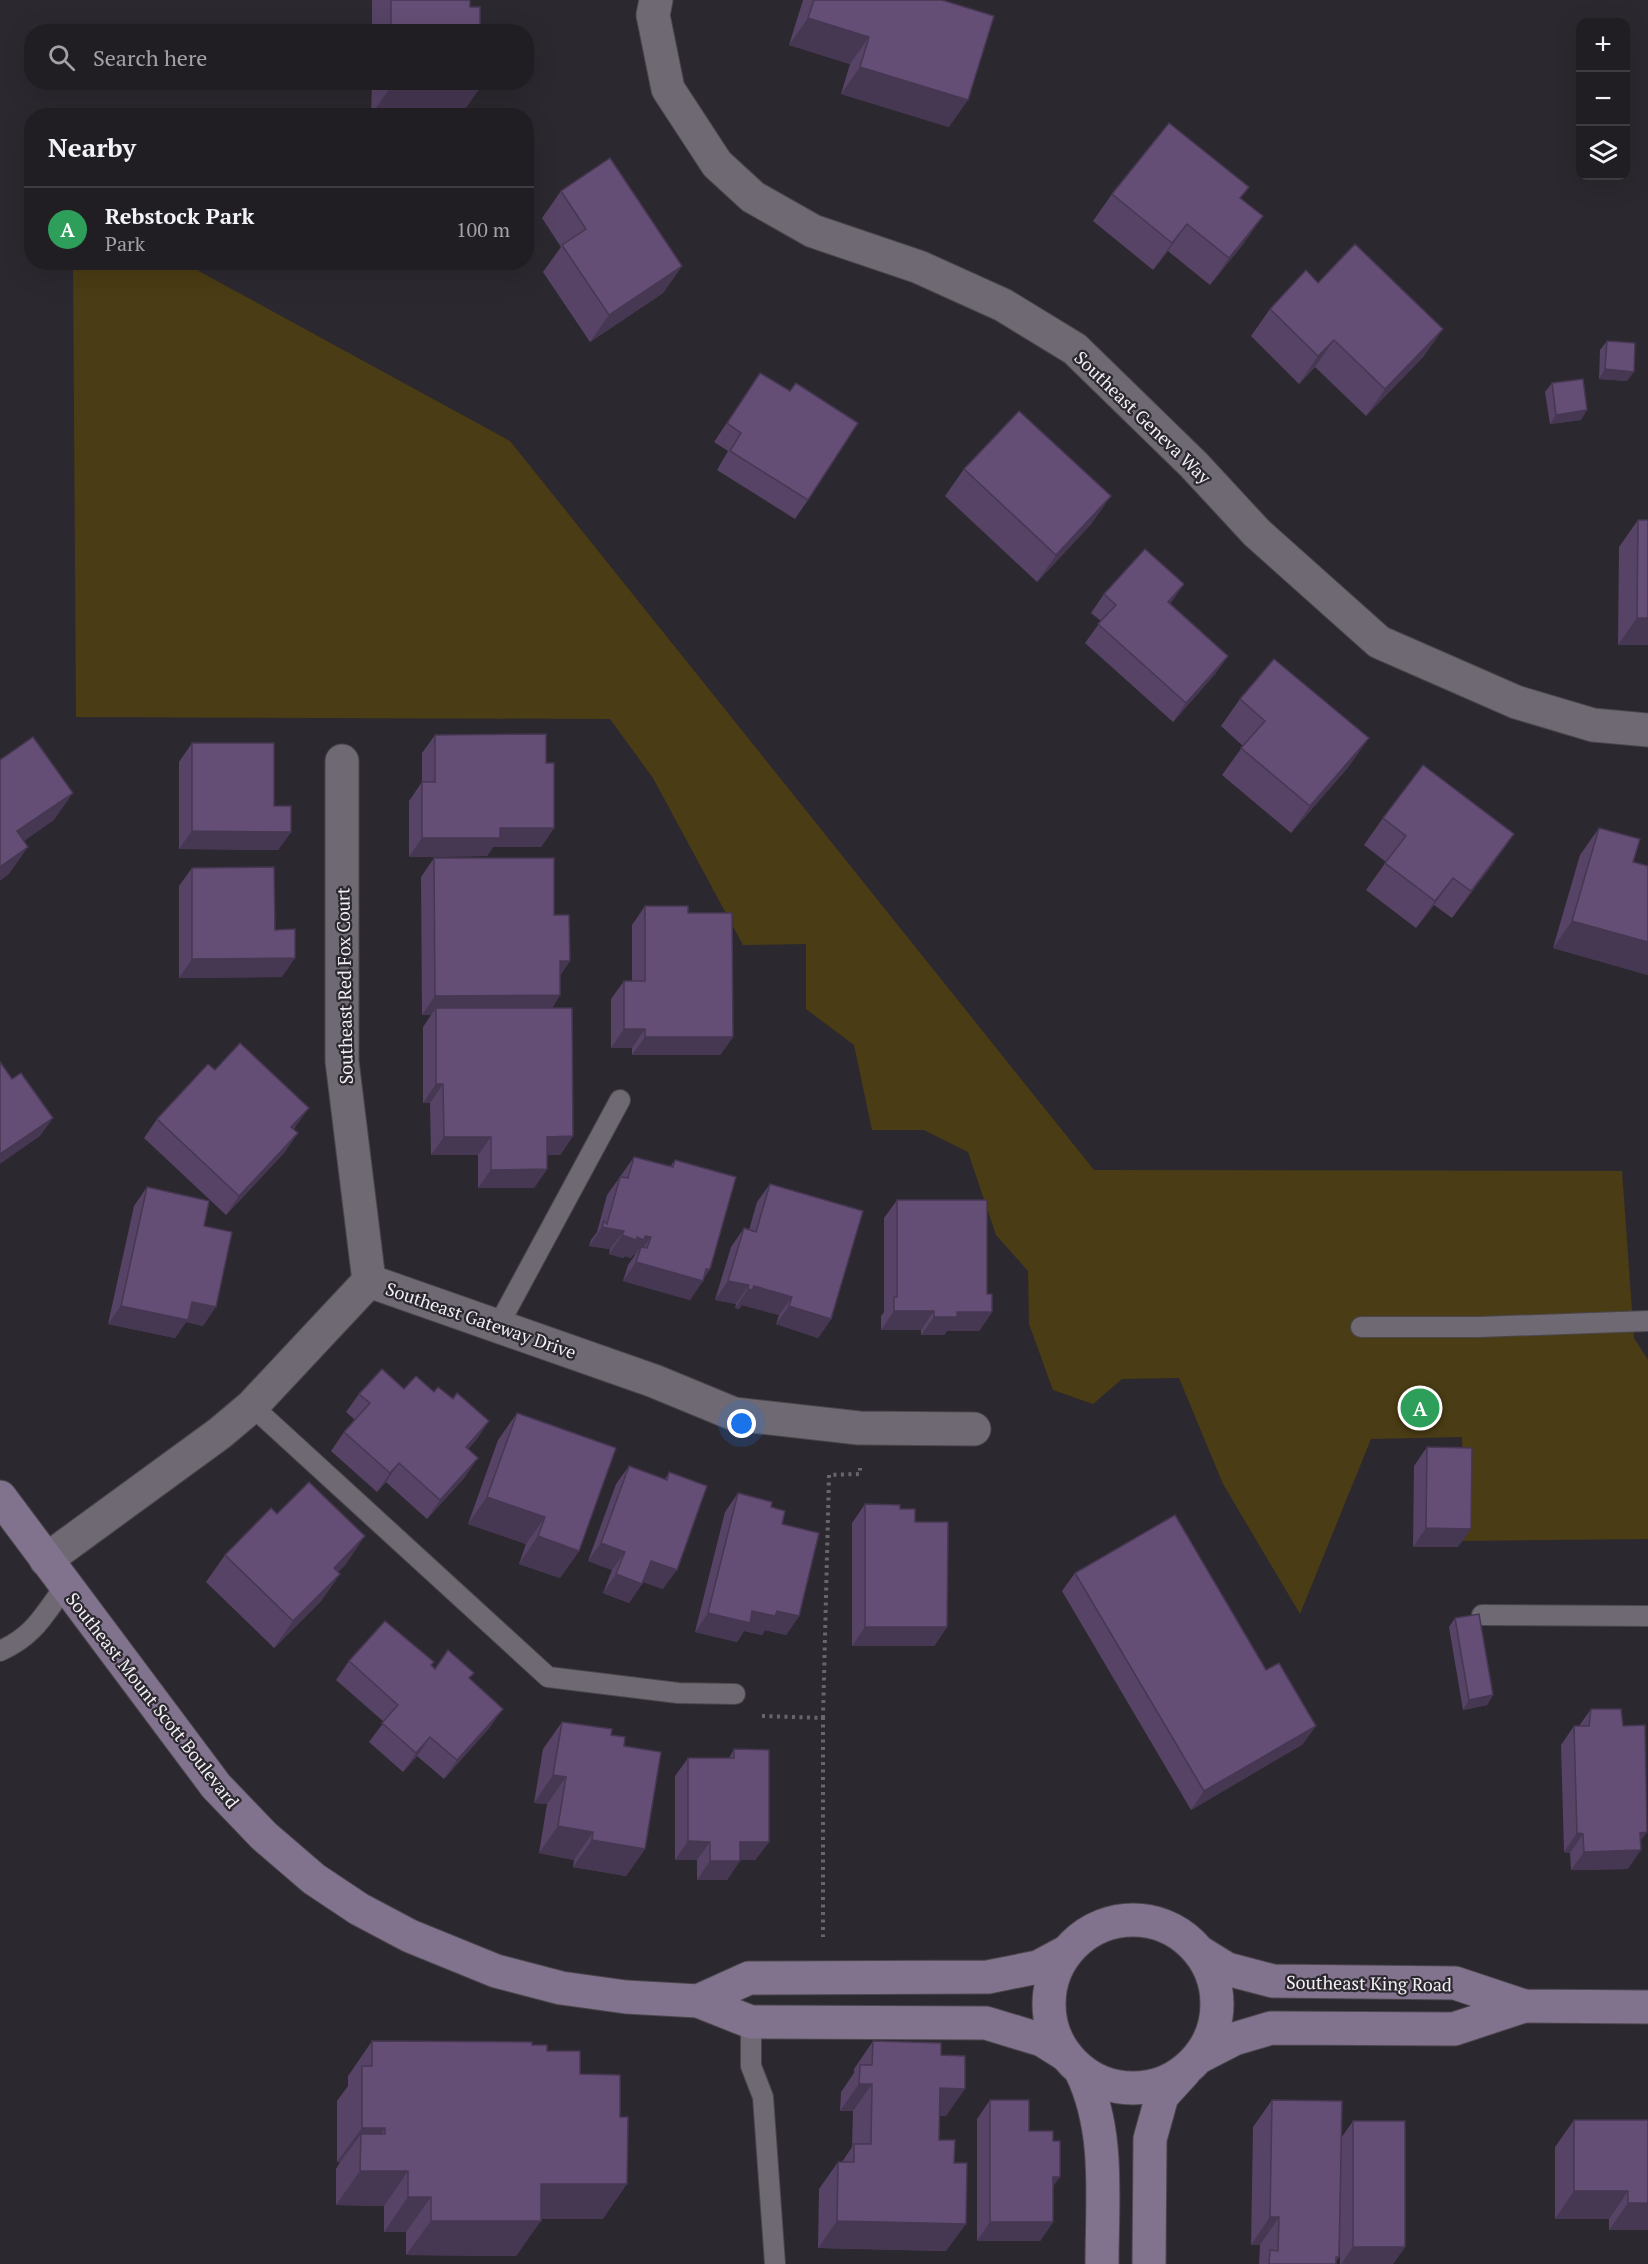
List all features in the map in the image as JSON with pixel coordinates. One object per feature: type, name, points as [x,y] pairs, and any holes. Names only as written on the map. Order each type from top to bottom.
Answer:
[{"type":"main road","name":"Southeast Mount Scott Boulevard","points":[[0,1497],[216,1786],[264,1836],[314,1879],[359,1910],[410,1936],[496,1971],[561,1988],[626,1997],[698,2001],[751,2022],[986,2023],[1042,2040],[1073,2063]]},
{"type":"main road","points":[[1102,2264],[1102,2137],[1094,2098],[1055,2036],[1049,2015],[1049,1992],[1055,1971],[1066,1952],[1082,1936],[1101,1926],[1123,1919],[1145,1919],[1186,1936],[1201,1953],[1212,1972],[1218,1993],[1218,2015],[1212,2036],[1193,2063],[1162,2096],[1150,2139],[1149,2264]]},
{"type":"main road","name":"Southeast Mount Scott Boulevard","points":[[698,2001],[749,1978],[988,1977],[1038,1967],[1066,1952]]},
{"type":"main road","name":"Southeast King Road","points":[[1201,1953],[1227,1970],[1273,1981],[1455,1983],[1524,2006],[1648,2007]]},
{"type":"main road","points":[[1073,2063],[1101,2082],[1122,2088],[1144,2088],[1166,2082],[1234,2039],[1271,2028],[1454,2029],[1524,2006]]},
{"type":"street","name":"Southeast Geneva Way","points":[[656,0],[653,15],[668,89],[717,164],[753,197],[813,231],[920,267],[1003,305],[1075,349],[1194,465],[1257,533],[1379,642],[1516,702],[1593,725],[1648,730]]},
{"type":"street","name":"Southeast Red Fox Court","points":[[342,761],[342,1061],[369,1281]]},
{"type":"street","name":"Southeast Gateway Drive","points":[[55,1573],[252,1406],[369,1281],[654,1381],[734,1414],[859,1428],[974,1429]]},
{"type":"lane","points":[[498,1326],[620,1100]]},
{"type":"lane","points":[[1361,1327],[1479,1327],[1648,1322]]},
{"type":"lane","points":[[252,1406],[548,1677],[678,1694],[735,1694]]},
{"type":"lane","points":[[0,1651],[21,1642],[34,1630],[55,1573]]},
{"type":"lane","points":[[1482,1615],[1648,1616]]},
{"type":"lane","points":[[751,2022],[751,2066],[763,2097],[775,2264]]},
{"type":"path","points":[[823,1977],[823,1718],[829,1475],[860,1474],[859,1428]]},
{"type":"path","points":[[735,1694],[752,1716],[823,1718]]},
{"type":"shaded area","points":[[73,270],[197,270],[510,441],[1094,1170],[1622,1171],[1634,1338],[1648,1360],[1648,1539],[1463,1541],[1462,1437],[1371,1439],[1300,1614],[1223,1484],[1179,1378],[1122,1379],[1093,1404],[1053,1390],[1029,1324],[1028,1271],[996,1235],[968,1152],[924,1130],[872,1130],[854,1045],[806,1009],[806,944],[743,945],[653,778],[610,719],[76,717]]},
{"type":"building","points":[[391,0],[470,0],[470,7],[480,7],[480,24],[391,24]]},
{"type":"building","points":[[814,0],[942,0],[994,16],[968,100],[860,67],[869,37],[808,18]]},
{"type":"building","points":[[1169,123],[1249,187],[1240,198],[1263,216],[1229,258],[1187,224],[1172,243],[1112,194]]},
{"type":"building","points":[[610,158],[682,266],[609,315],[562,245],[586,229],[561,191]]},
{"type":"building","points":[[1355,244],[1443,329],[1385,389],[1334,340],[1318,356],[1270,309],[1306,270],[1318,283]]},
{"type":"building","points":[[1607,341],[1635,343],[1634,372],[1605,369]]},
{"type":"building","points":[[760,373],[790,391],[796,383],[858,423],[808,500],[730,451],[741,433],[727,423]]},
{"type":"building","points":[[1583,379],[1587,410],[1556,415],[1552,383]]},
{"type":"building","points":[[1019,411],[1111,496],[1056,555],[964,469]]},
{"type":"building","points":[[1638,520],[1648,520],[1648,618],[1637,618]]},
{"type":"building","points":[[1145,549],[1184,584],[1168,602],[1228,656],[1186,703],[1098,624],[1116,605],[1104,594]]},
{"type":"building","points":[[1274,659],[1369,738],[1310,806],[1241,748],[1265,721],[1240,699]]},
{"type":"building","points":[[546,734],[546,763],[554,763],[554,828],[500,828],[500,838],[422,838],[422,782],[435,782],[435,735]]},
{"type":"building","points":[[33,737],[73,793],[17,831],[28,847],[0,867],[0,760]]},
{"type":"building","points":[[192,743],[274,743],[274,806],[291,806],[291,832],[192,831]]},
{"type":"building","points":[[1423,765],[1514,834],[1471,891],[1453,878],[1435,901],[1385,863],[1406,836],[1383,818]]},
{"type":"building","points":[[1599,828],[1640,839],[1633,862],[1648,866],[1648,942],[1572,921]]},
{"type":"building","points":[[434,858],[554,858],[554,915],[569,915],[570,961],[560,961],[560,995],[435,996]]},
{"type":"building","points":[[274,867],[275,930],[295,929],[295,958],[192,959],[192,868]]},
{"type":"building","points":[[645,906],[688,906],[688,913],[732,913],[733,1037],[645,1037],[645,1029],[624,1029],[624,981],[645,981]]},
{"type":"building","points":[[436,1008],[572,1008],[573,1136],[547,1137],[547,1169],[491,1170],[491,1137],[444,1137],[443,1084],[436,1084]]},
{"type":"building","points":[[240,1043],[309,1108],[291,1127],[298,1133],[239,1196],[157,1119],[208,1064],[215,1070]]},
{"type":"building","points":[[0,1062],[12,1079],[21,1073],[53,1118],[0,1154]]},
{"type":"building","points":[[634,1157],[673,1167],[675,1160],[736,1177],[710,1269],[706,1269],[703,1281],[636,1262],[641,1247],[647,1248],[651,1237],[645,1236],[644,1240],[637,1237],[636,1240],[622,1235],[624,1231],[602,1227],[604,1221],[607,1224],[620,1177],[628,1178]]},
{"type":"building","points":[[770,1184],[863,1211],[831,1319],[789,1306],[792,1297],[754,1286],[752,1290],[748,1289],[749,1285],[728,1281],[744,1228],[756,1232]]},
{"type":"building","points":[[147,1187],[209,1201],[204,1226],[232,1232],[216,1307],[192,1302],[188,1320],[121,1306]]},
{"type":"building","points":[[897,1200],[987,1200],[987,1294],[992,1294],[992,1312],[957,1312],[957,1317],[934,1317],[934,1311],[894,1311],[894,1297],[897,1297]]},
{"type":"building","points":[[382,1369],[404,1389],[416,1376],[434,1392],[438,1387],[453,1399],[457,1393],[489,1421],[466,1447],[478,1458],[440,1500],[399,1463],[390,1473],[344,1432],[370,1403],[359,1394]]},
{"type":"building","points":[[517,1413],[616,1448],[579,1551],[538,1536],[545,1517],[487,1497]]},
{"type":"building","points":[[1427,1447],[1472,1448],[1471,1529],[1426,1528]]},
{"type":"building","points":[[629,1466],[667,1480],[669,1472],[707,1486],[677,1570],[651,1561],[642,1584],[616,1574],[625,1552],[601,1543]]},
{"type":"building","points":[[309,1482],[365,1536],[334,1568],[340,1574],[293,1621],[225,1555],[271,1508],[277,1514]]},
{"type":"building","points":[[738,1493],[772,1502],[771,1507],[785,1511],[782,1524],[819,1533],[799,1616],[777,1611],[775,1616],[752,1611],[750,1623],[708,1613]]},
{"type":"building","points":[[865,1504],[900,1505],[900,1509],[915,1509],[915,1522],[948,1522],[947,1627],[865,1627]]},
{"type":"building","points":[[1175,1515],[1266,1670],[1279,1663],[1316,1726],[1204,1791],[1075,1573]]},
{"type":"building","points":[[1479,1614],[1493,1695],[1469,1700],[1455,1618]]},
{"type":"building","points":[[385,1621],[434,1662],[431,1665],[435,1669],[448,1650],[474,1673],[469,1678],[503,1709],[457,1760],[430,1737],[416,1753],[382,1723],[398,1705],[349,1661]]},
{"type":"building","points":[[1591,1709],[1621,1709],[1623,1726],[1645,1725],[1647,1832],[1640,1833],[1641,1850],[1584,1852],[1583,1834],[1577,1833],[1574,1726],[1589,1726]]},
{"type":"building","points":[[562,1722],[612,1729],[611,1735],[625,1737],[624,1746],[661,1752],[645,1849],[592,1840],[593,1832],[558,1826],[566,1777],[553,1775]]},
{"type":"building","points":[[734,1749],[769,1750],[769,1842],[740,1842],[740,1861],[710,1861],[710,1842],[688,1841],[688,1758],[734,1758]]},
{"type":"building","points":[[372,2041],[532,2042],[532,2045],[547,2045],[547,2051],[580,2051],[580,2074],[620,2075],[620,2117],[628,2117],[627,2184],[541,2184],[541,2221],[431,2221],[431,2197],[408,2197],[408,2171],[360,2171],[361,2134],[385,2134],[385,2128],[362,2128],[362,2066],[372,2066]]},
{"type":"building","points":[[873,2041],[941,2043],[941,2055],[965,2056],[965,2089],[940,2088],[939,2140],[955,2140],[954,2163],[967,2163],[966,2224],[837,2221],[838,2162],[854,2162],[854,2144],[871,2144],[872,2084],[859,2084],[860,2065],[872,2065]]},
{"type":"building","points":[[990,2100],[1029,2100],[1029,2131],[1053,2131],[1053,2141],[1060,2141],[1060,2177],[1053,2177],[1053,2222],[990,2222]]},
{"type":"building","points":[[1272,2100],[1342,2101],[1339,2257],[1336,2257],[1336,2264],[1269,2264],[1270,2250],[1278,2251],[1279,2217],[1270,2217]]},
{"type":"building","points":[[1574,2120],[1648,2120],[1648,2203],[1628,2203],[1628,2191],[1574,2191]]},
{"type":"building","points":[[1353,2121],[1405,2121],[1405,2247],[1353,2247]]},
{"type":"place","name":"Rebstock Park","points":[[1420,1408]]}]
